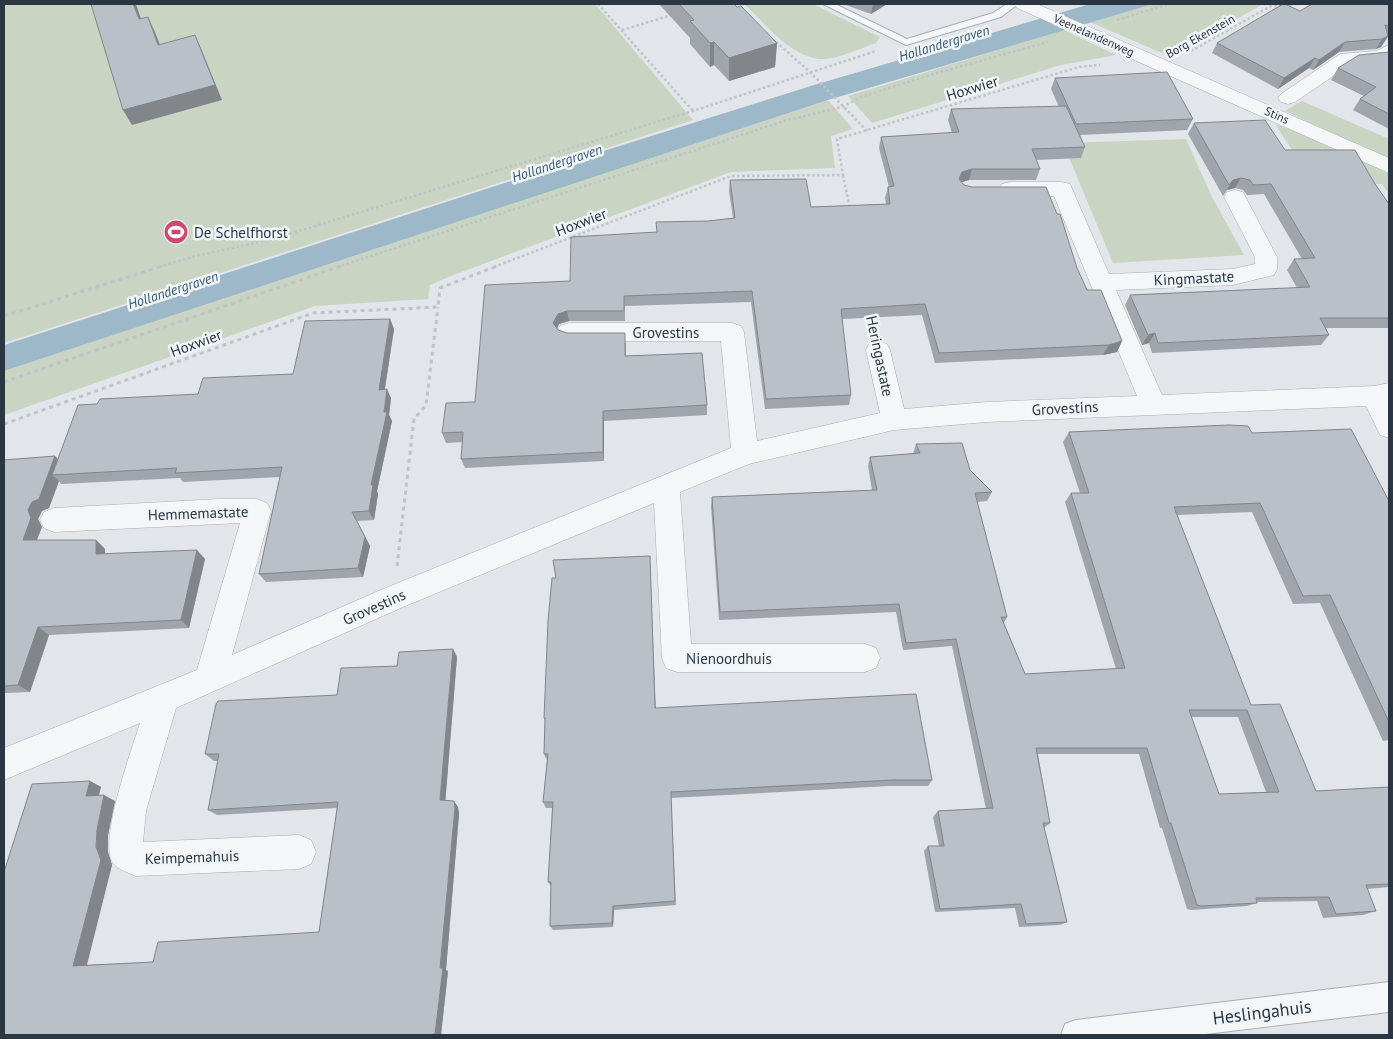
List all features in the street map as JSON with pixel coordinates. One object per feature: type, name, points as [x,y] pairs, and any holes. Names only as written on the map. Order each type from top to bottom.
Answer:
[{"type":"street","name":"Veenelandenweg","points":[[1030,7],[1156,63]]},
{"type":"street","points":[[1288,98],[1348,58],[1381,57],[1389,52]]},
{"type":"street","name":"Stins","points":[[1156,63],[1389,166]]},
{"type":"street","points":[[988,189],[1062,189],[1103,282],[1153,404]]},
{"type":"street","name":"Kingmastate","points":[[1103,282],[1233,277],[1266,269],[1266,257],[1235,197]]},
{"type":"street","name":"Grovestins","points":[[569,332],[732,332],[745,454]]},
{"type":"street","name":"Heringastate","points":[[878,350],[894,420]]},
{"type":"street","points":[[1382,394],[1389,428]]},
{"type":"street","name":"Grovestins","points":[[4,764],[210,679],[393,598],[745,454],[894,420],[987,412],[1382,394]]},
{"type":"street","name":"Nienoordhuis","points":[[666,486],[677,658],[865,658]]},
{"type":"street","name":"Hemmemastate","points":[[54,520],[219,511],[257,511],[210,679]]},
{"type":"street","name":"Keimpemahuis","points":[[162,698],[130,811],[125,852],[136,859],[299,852]]},
{"type":"street","name":"Heslingahuis","points":[[1076,1035],[1389,996]]},
{"type":"lane","points":[[828,4],[906,42],[998,15],[1013,4]]},
{"type":"path","points":[[598,4],[692,111]]},
{"type":"path","points":[[4,382],[280,286],[530,203],[784,121],[842,106],[861,97],[922,78],[1033,45],[1109,27],[1115,21],[1169,4]]},
{"type":"path","name":"Borg Ekenstein","points":[[1156,63],[1271,6],[1296,6],[1300,4]]},
{"type":"path","points":[[1280,6],[1288,10]]},
{"type":"path","points":[[622,30],[675,14]]},
{"type":"path","points":[[774,41],[810,72],[867,131]]},
{"type":"path","points":[[4,316],[195,256],[269,240],[692,111],[906,42]]},
{"type":"path","name":"Hoxwier","points":[[4,424],[313,313],[438,307],[440,288],[731,176],[843,175],[837,139],[1079,67],[1156,63]]},
{"type":"path","points":[[843,175],[851,214]]},
{"type":"path","points":[[393,598],[414,418],[426,405],[438,307]]},
{"type":"green space","name":"De Schelfhorst","points":[[4,4],[595,4],[693,120],[4,343]]},
{"type":"green space","points":[[744,4],[813,4],[880,37],[876,43],[844,55],[825,59],[813,58],[802,54],[780,39]]},
{"type":"green space","points":[[1153,4],[1263,4],[1171,57],[1090,22]]},
{"type":"green space","points":[[1064,30],[1116,55],[1061,65],[872,123],[848,96]]},
{"type":"green space","points":[[828,100],[853,129],[831,136],[835,168],[731,172],[456,274],[430,285],[428,299],[315,306],[4,415],[4,371]]},
{"type":"green space","points":[[1302,101],[1389,139],[1389,159],[1285,111]]},
{"type":"green space","points":[[1275,124],[1325,142],[1389,174],[1389,194],[1382,184],[1314,183]]},
{"type":"green space","points":[[1186,139],[1212,197],[1244,255],[1113,263],[1063,143]]},
{"type":"water","points":[[1090,4],[1153,4],[828,100],[4,371],[4,345],[613,148],[814,85]]},
{"type":"building","points":[[91,4],[133,4],[139,19],[148,17],[158,45],[195,35],[215,85],[123,110]]},
{"type":"building","points":[[679,4],[734,4],[737,7],[741,6],[777,43],[729,58],[714,42],[710,43],[690,21],[694,20]]},
{"type":"building","points":[[1283,4],[1300,11],[1312,4],[1389,4],[1389,26],[1385,25],[1388,36],[1382,39],[1345,42],[1319,60],[1315,58],[1284,78],[1217,43]]},
{"type":"building","points":[[1389,52],[1389,114],[1360,99],[1376,87],[1338,68],[1359,55]]},
{"type":"building","points":[[1167,72],[1193,119],[1076,124],[1055,78]]},
{"type":"building","points":[[1066,106],[1085,147],[1032,149],[1040,169],[972,169],[962,172],[959,179],[964,185],[972,187],[1046,187],[1057,214],[1060,214],[1077,268],[1087,290],[1101,290],[1122,341],[1109,345],[939,353],[925,304],[841,309],[851,395],[766,399],[752,291],[624,296],[624,311],[567,311],[558,314],[553,323],[558,330],[567,333],[625,333],[625,356],[702,353],[707,405],[603,411],[603,452],[461,459],[463,432],[442,433],[446,403],[475,402],[485,285],[570,281],[571,237],[657,232],[656,222],[708,221],[735,218],[730,180],[806,179],[811,207],[890,204],[888,187],[894,186],[881,137],[959,132],[951,109]]},
{"type":"building","points":[[1265,120],[1285,150],[1355,150],[1389,204],[1389,318],[1320,318],[1329,335],[1158,343],[1155,333],[1148,335],[1130,295],[1310,287],[1294,259],[1315,258],[1271,184],[1253,185],[1250,180],[1241,178],[1233,180],[1229,185],[1194,123]]},
{"type":"building","points":[[390,319],[379,390],[387,389],[384,412],[387,412],[371,485],[373,485],[369,511],[352,512],[365,537],[358,568],[259,574],[282,467],[175,473],[177,468],[52,475],[78,405],[97,404],[100,399],[198,394],[203,378],[293,374],[305,321]]},
{"type":"building","points":[[1229,425],[1248,426],[1252,433],[1351,429],[1389,501],[1389,722],[1330,595],[1303,596],[1260,503],[1174,507],[1251,705],[1280,704],[1316,791],[1389,787],[1389,884],[1366,885],[1376,911],[1336,914],[1329,897],[1256,898],[1257,903],[1197,905],[1171,823],[1169,823],[1147,748],[1036,748],[1050,823],[1043,823],[1067,922],[1026,924],[1021,904],[940,909],[928,846],[944,846],[938,811],[993,808],[956,639],[906,643],[899,604],[720,612],[712,497],[877,490],[870,457],[920,453],[916,444],[962,443],[970,470],[992,492],[975,493],[1007,617],[1001,617],[1025,674],[1125,668],[1071,493],[1089,493],[1069,432]],"holes":[[[1189,710],[1247,710],[1279,792],[1219,794]]]},
{"type":"building","points":[[55,456],[39,499],[32,502],[28,510],[31,518],[23,540],[96,540],[96,554],[197,550],[181,620],[38,627],[18,685],[4,686],[4,460]]},
{"type":"building","points":[[650,556],[655,708],[916,694],[932,780],[893,780],[671,792],[675,901],[613,906],[612,923],[550,926],[551,882],[548,882],[553,802],[543,802],[548,754],[544,754],[544,718],[548,621],[552,578],[556,578],[553,560]]},
{"type":"building","points":[[453,649],[440,800],[454,801],[455,808],[440,968],[443,968],[435,1034],[4,1035],[4,872],[32,784],[90,781],[86,796],[104,795],[97,830],[96,847],[101,860],[73,966],[153,962],[158,942],[319,932],[338,802],[208,810],[219,754],[205,754],[216,704],[218,701],[337,695],[341,668],[397,666],[399,652]]},
{"type":"place","name":"De Schelfhorst","points":[[176,232]]},
{"type":"water label","name":"Hollandergraven","points":[[944,43]]},
{"type":"water label","name":"Hollandergraven","points":[[557,163]]},
{"type":"water label","name":"Hollandergraven","points":[[173,290]]}]
